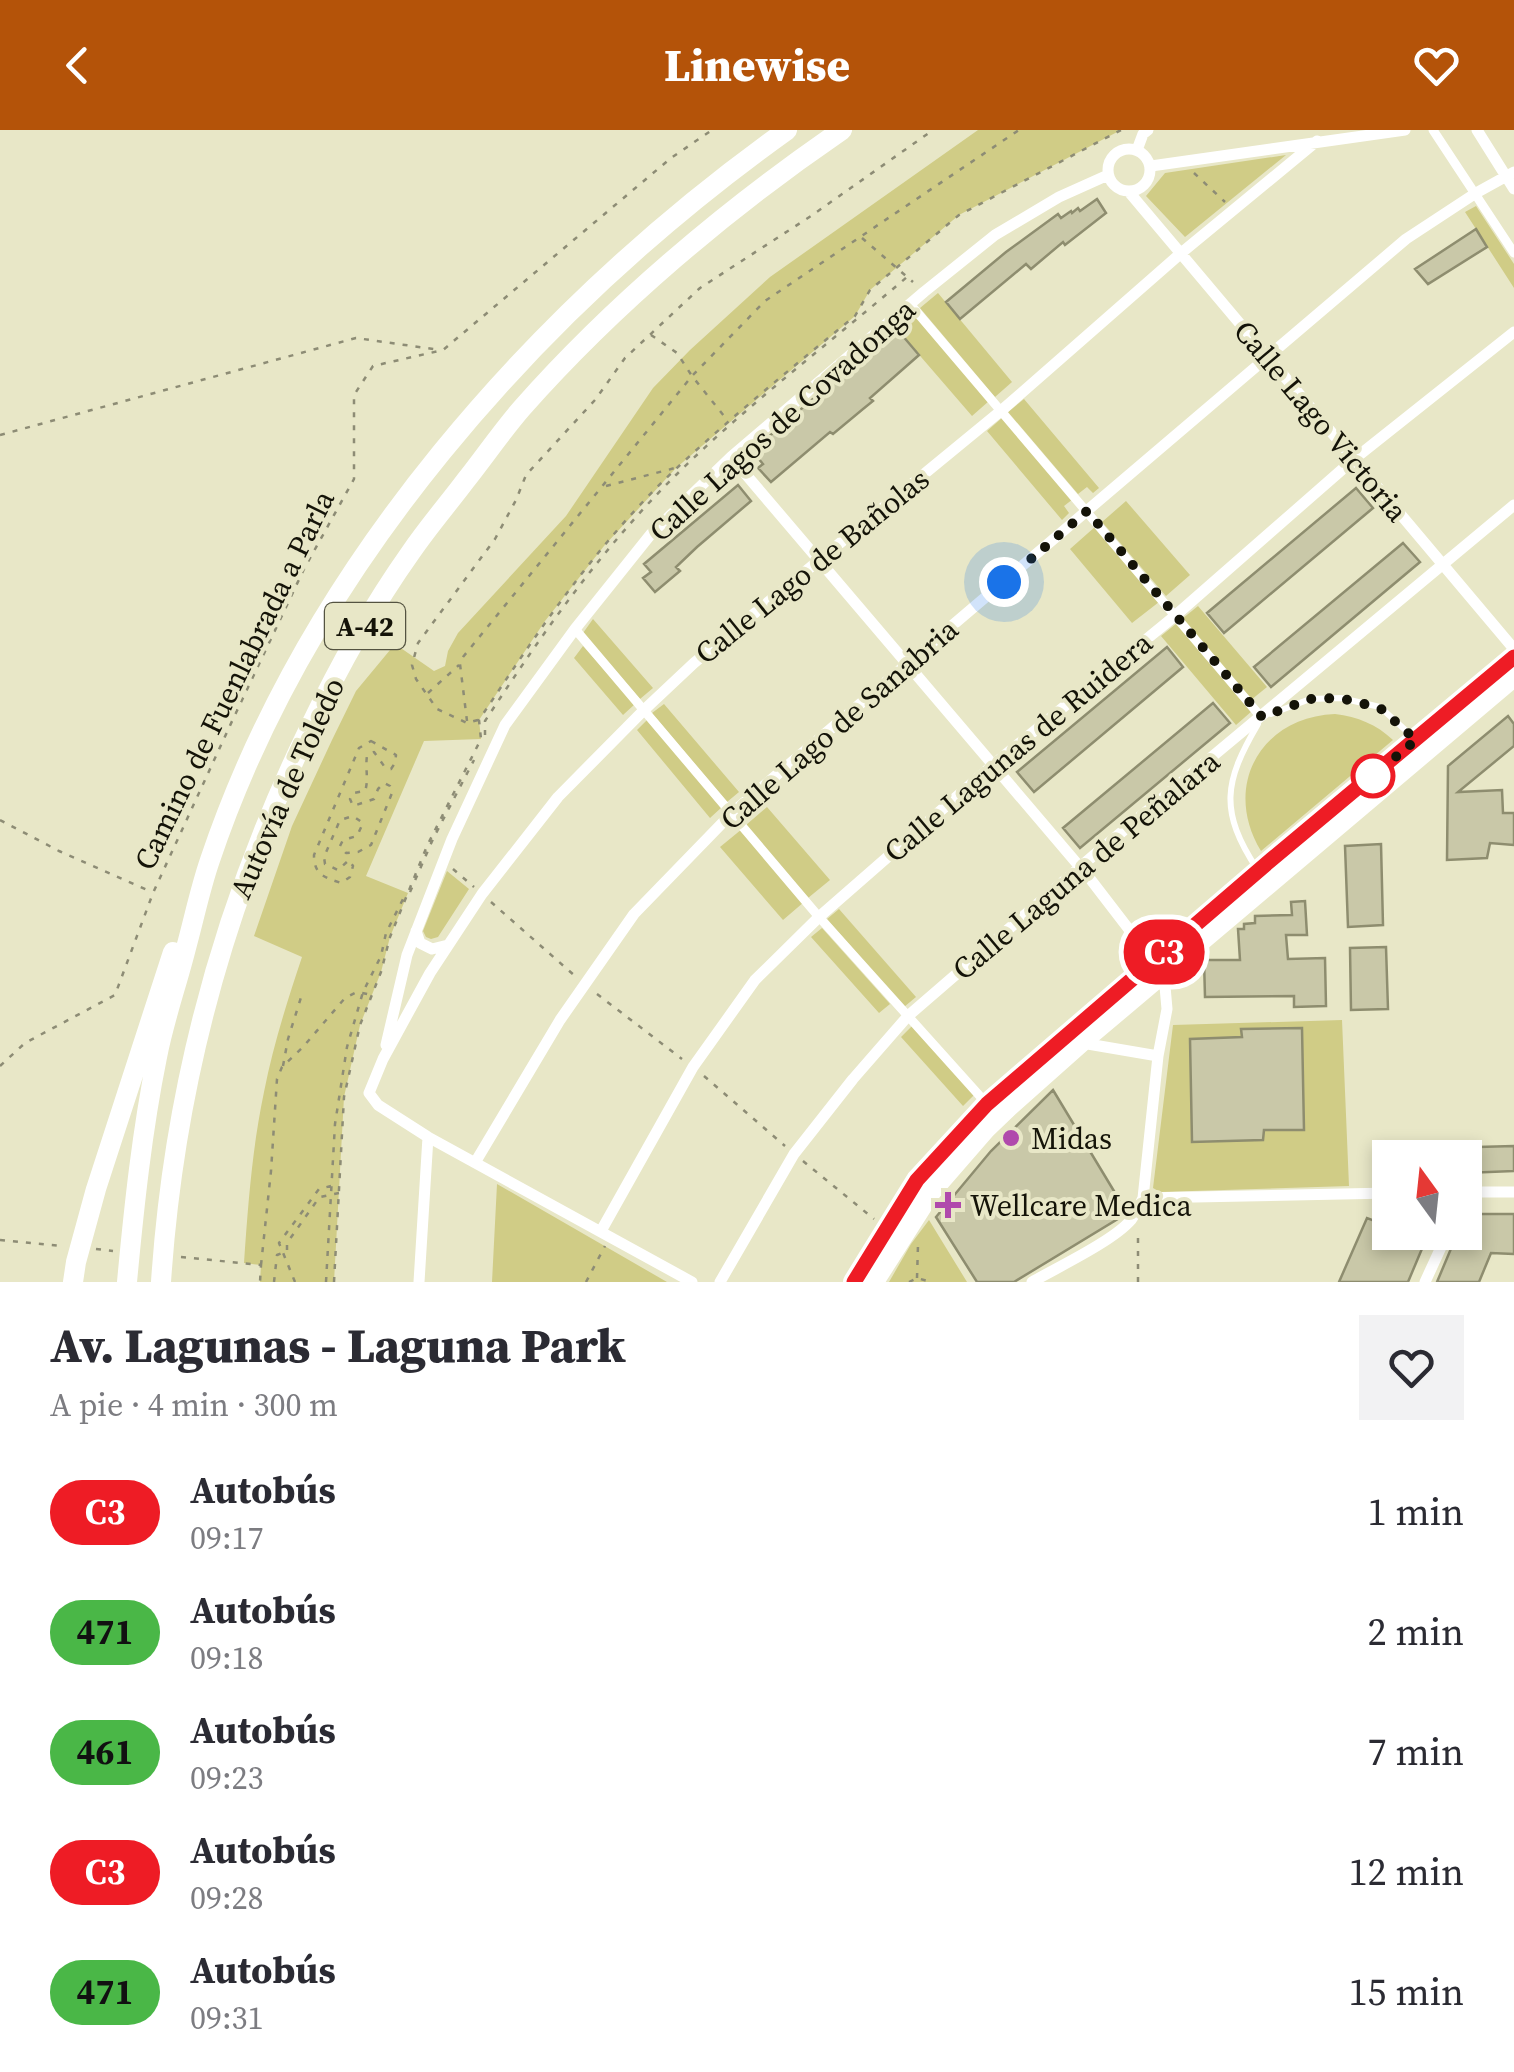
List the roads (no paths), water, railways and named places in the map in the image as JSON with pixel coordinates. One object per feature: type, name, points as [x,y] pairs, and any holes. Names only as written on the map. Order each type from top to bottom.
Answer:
[{"type":"highway","name":"Autovía de Toledo","points":[[126,1282],[157,1056],[209,861],[270,716],[321,620],[384,525],[425,472],[542,340],[631,254],[786,130]]},
{"type":"highway","name":"Autovía de Toledo","points":[[161,1282],[164,1230],[182,1106],[204,1007],[232,914],[276,797],[330,686],[378,603],[411,552],[521,410],[579,348],[722,220],[842,130]]},
{"type":"highway","points":[[73,1282],[96,1189],[166,972],[209,861]]},
{"type":"main road","points":[[854,1282],[917,1180],[987,1104],[1159,967],[1422,746],[1514,657]]},
{"type":"main road","points":[[875,1282],[933,1191],[998,1118],[1082,1043],[1258,871],[1514,678]]},
{"type":"street","points":[[1136,150],[1148,130]]},
{"type":"street","name":"Calle Lago de Bañolas","points":[[383,1058],[430,973],[482,894],[558,798],[644,710],[694,663],[1002,410],[1234,209],[1323,140],[1343,130]]},
{"type":"street","points":[[1150,166],[1405,130]]},
{"type":"street","points":[[1433,130],[1514,253]]},
{"type":"street","points":[[1476,130],[1510,174],[1514,189]]},
{"type":"street","points":[[1129,148],[1143,154],[1150,166],[1143,187],[1129,192],[1116,187],[1108,175],[1108,163],[1118,152],[1129,148]]},
{"type":"street","name":"Calle Lago de Sanabria","points":[[476,1162],[560,1020],[634,914],[732,813],[1406,239],[1510,174]]},
{"type":"street","name":"Calle Lagos de Covadonga","points":[[428,1137],[378,1105],[369,1094],[383,1058],[407,955],[452,839],[505,725],[650,534],[731,457],[924,292],[1008,226],[1108,175]]},
{"type":"street","name":"Calle Lago Victoria","points":[[1129,192],[1514,649]]},
{"type":"street","points":[[910,304],[1262,717]]},
{"type":"street","name":"Calle Lagunas de Ruidera","points":[[605,1233],[693,1067],[755,980],[819,917],[994,764],[1176,615],[1353,460],[1514,332]]},
{"type":"street","points":[[731,457],[994,764],[1159,967],[1167,1008],[1140,1203],[1130,1222],[1111,1236],[1032,1282]]},
{"type":"street","name":"Calle Laguna de Peñalara","points":[[720,1282],[794,1154],[908,1016],[1514,504]]},
{"type":"street","points":[[575,629],[819,917],[987,1104]]},
{"type":"street","points":[[416,931],[420,943],[432,949],[448,945]]},
{"type":"street","points":[[1082,1043],[1158,1056]]},
{"type":"street","points":[[419,1282],[428,1137],[692,1282]]},
{"type":"street","points":[[1482,1193],[1514,1192]]},
{"type":"street","points":[[1140,1203],[1372,1195]]},
{"type":"street","points":[[1425,1282],[1440,1250]]},
{"type":"lane","points":[[1258,871],[1235,827],[1230,787],[1238,759],[1262,717],[1310,699],[1340,698],[1380,708],[1422,746]]},
{"type":"place","name":"Midas","points":[[1011,1138]]},
{"type":"place","name":"Wellcare Medica","points":[[948,1205]]}]
